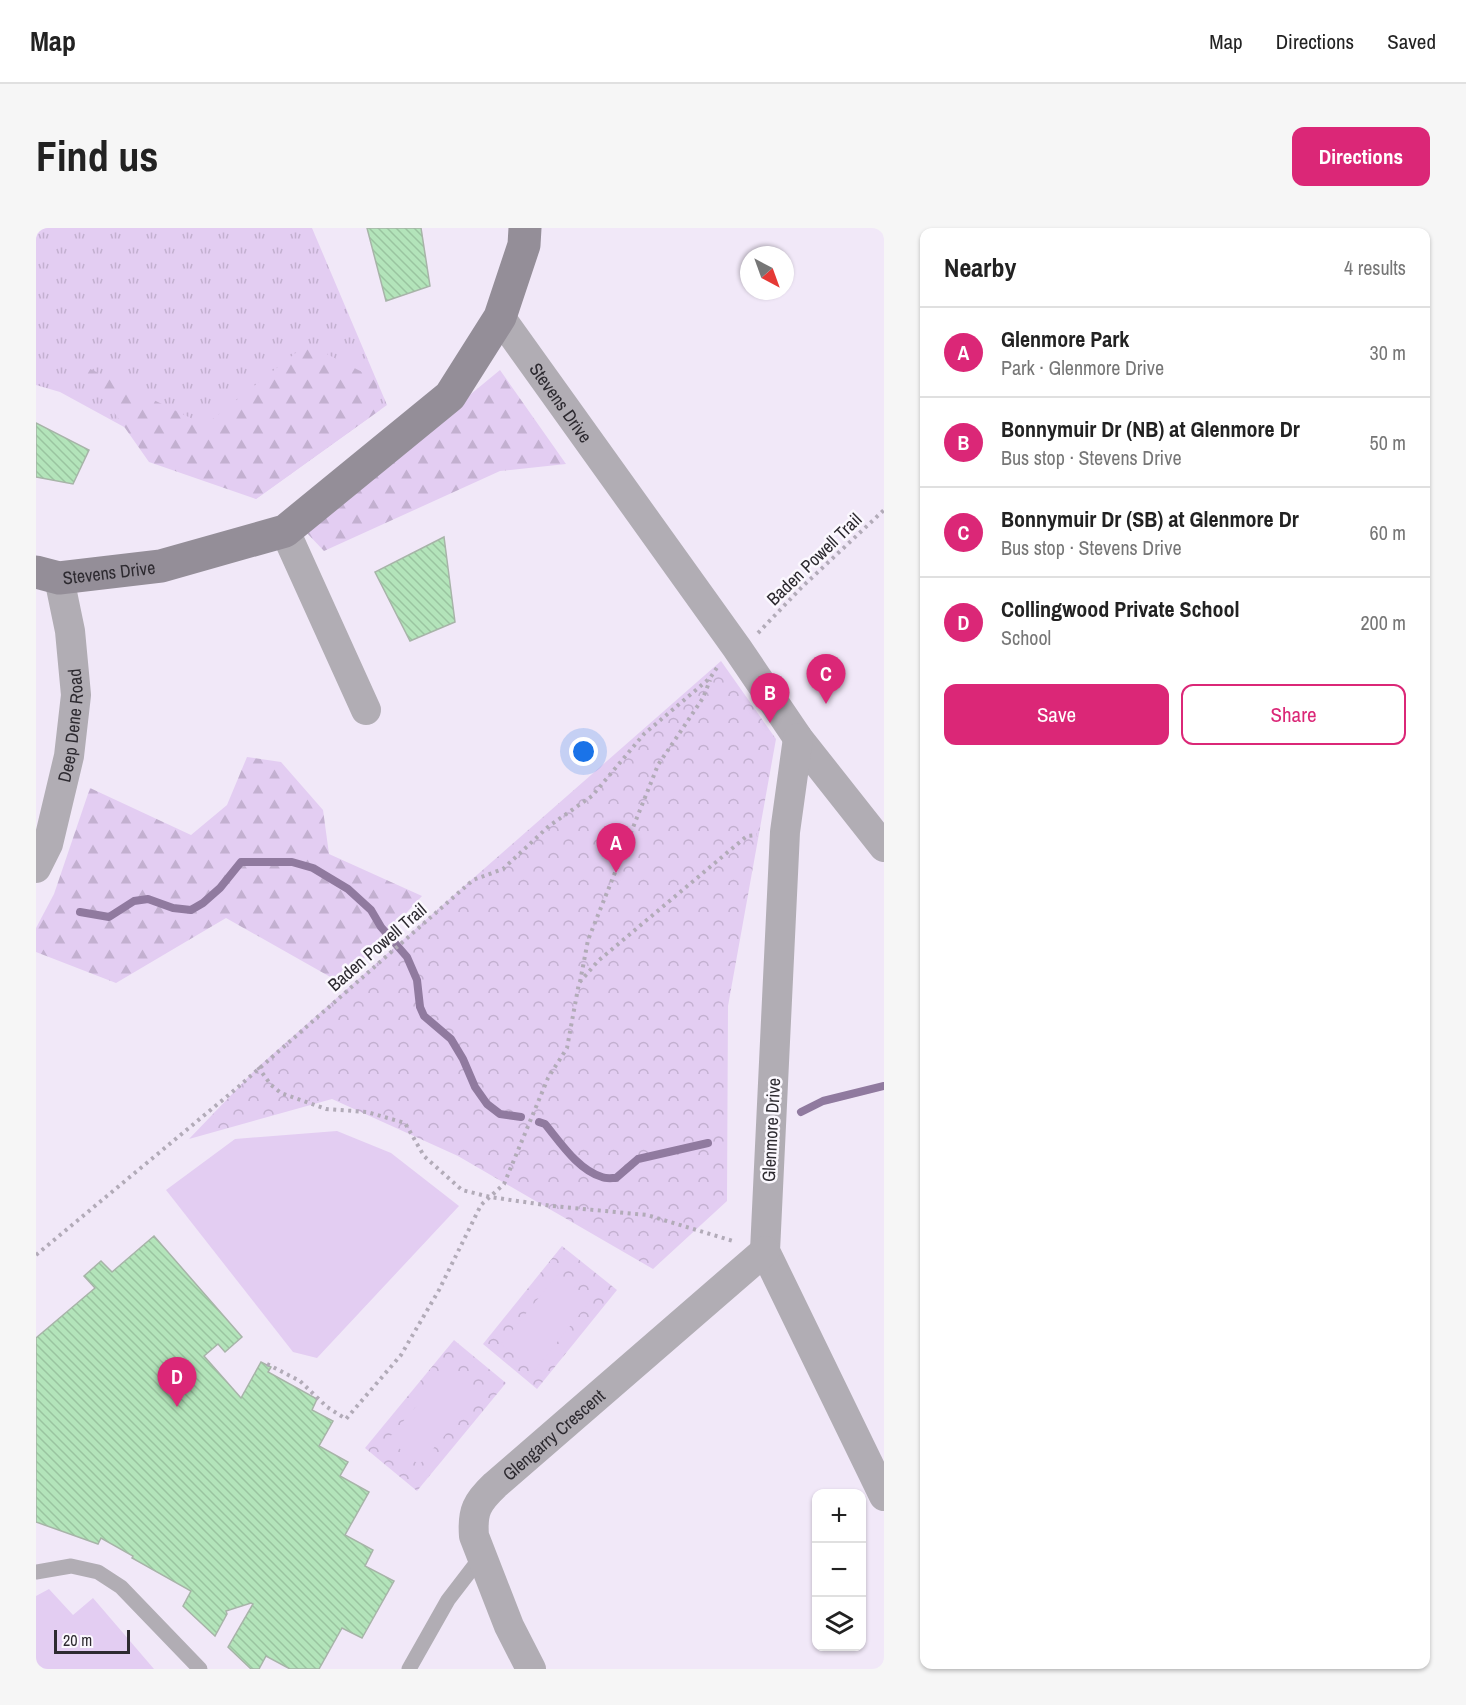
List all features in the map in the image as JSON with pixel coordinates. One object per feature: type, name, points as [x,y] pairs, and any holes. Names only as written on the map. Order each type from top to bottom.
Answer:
[{"type":"street","points":[[500,317],[524,245],[525,228]]},
{"type":"street","name":"Stevens Drive","points":[[47,575],[161,566],[285,531],[450,396],[500,317],[737,648],[798,738],[884,847]]},
{"type":"street","points":[[285,531],[366,710]]},
{"type":"street","name":"Deep Dene Road","points":[[36,868],[48,844],[69,756],[76,695],[70,631],[47,575]]},
{"type":"street","name":"Glenmore Drive","points":[[798,738],[785,832],[765,1251],[884,1496]]},
{"type":"street","name":"Glengarry Crescent","points":[[531,1669],[509,1626],[481,1557],[474,1536],[473,1520],[476,1508],[483,1497],[765,1251]]},
{"type":"lane","points":[[410,1669],[448,1600],[481,1557]]},
{"type":"lane","points":[[36,1572],[71,1566],[98,1572],[121,1587],[200,1669]]},
{"type":"path","name":"Baden Powell Trail","points":[[762,628],[884,510]]},
{"type":"path","name":"Baden Powell Trail","points":[[36,1255],[237,1088],[473,880],[503,869],[549,826],[592,796],[644,734],[710,678],[721,662]]},
{"type":"path","points":[[267,1364],[300,1381],[327,1407],[346,1419],[401,1356],[439,1290],[481,1205],[504,1184],[548,1078],[567,1048],[588,940],[658,765],[703,698],[710,678]]},
{"type":"path","points":[[579,983],[598,961],[747,836],[785,832]]},
{"type":"path","points":[[258,1068],[271,1085],[281,1093],[326,1109],[367,1112],[405,1124],[424,1156],[462,1190],[490,1197],[552,1206],[647,1215],[765,1251]]},
{"type":"green space","points":[[36,228],[312,228],[387,405],[256,499],[60,392],[36,385]]},
{"type":"green space","points":[[307,344],[376,379],[380,410],[256,499],[149,462],[80,364],[205,425]]},
{"type":"green space","points":[[500,370],[566,464],[500,471],[324,551],[305,531]]},
{"type":"green space","points":[[721,661],[776,739],[728,1006],[727,1201],[653,1269],[458,1156],[332,1099],[189,1139],[258,1067]]},
{"type":"green space","points":[[247,757],[281,762],[323,810],[329,854],[422,896],[341,983],[226,918],[116,983],[36,952],[36,928],[54,894],[90,788],[191,835],[227,805]]},
{"type":"green space","points":[[337,1131],[391,1153],[459,1206],[317,1358],[293,1352],[166,1190],[235,1139]]},
{"type":"green space","points":[[562,1246],[617,1290],[537,1389],[483,1344]]},
{"type":"green space","points":[[558,1274],[591,1300],[534,1371],[501,1344]]},
{"type":"green space","points":[[454,1340],[506,1383],[417,1491],[365,1448]]},
{"type":"green space","points":[[447,1370],[478,1397],[419,1465],[388,1439]]},
{"type":"green space","points":[[49,1589],[73,1615],[93,1598],[154,1669],[36,1669],[36,1596]]},
{"type":"building","points":[[367,228],[421,228],[430,286],[386,301]]},
{"type":"building","points":[[36,423],[89,450],[73,484],[36,477]]},
{"type":"building","points":[[444,537],[455,622],[410,641],[375,572]]},
{"type":"building","points":[[154,1236],[242,1337],[225,1352],[218,1344],[204,1356],[241,1398],[261,1362],[271,1367],[268,1372],[317,1399],[312,1410],[333,1421],[319,1446],[348,1462],[340,1476],[369,1492],[345,1535],[373,1550],[365,1566],[394,1581],[362,1638],[342,1628],[319,1669],[290,1669],[266,1656],[259,1669],[251,1669],[228,1647],[253,1604],[226,1611],[227,1614],[215,1636],[183,1606],[191,1591],[101,1538],[98,1544],[36,1522],[36,1338],[95,1288],[84,1276],[101,1261],[112,1272]]},
{"type":"waterway","points":[[80,912],[109,917],[134,901],[148,899],[173,908],[191,910],[220,888],[241,862],[292,862],[313,868],[348,889],[371,910],[381,927],[407,957],[417,980],[420,1007],[424,1016],[451,1039],[475,1087],[487,1104],[500,1114],[521,1117]]},
{"type":"waterway","points":[[801,1112],[823,1101],[884,1086]]},
{"type":"waterway","points":[[539,1122],[545,1124],[577,1162],[605,1178],[616,1178],[638,1159],[708,1143]]},
{"type":"place","name":"Bonnymuir Dr (SB) at Glenmore Dr","points":[[826,704]]},
{"type":"place","name":"Bonnymuir Dr (NB) at Glenmore Dr","points":[[770,723]]},
{"type":"place","name":"Glenmore Park","points":[[616,873]]},
{"type":"place","name":"Collingwood Private School","points":[[177,1407]]}]
